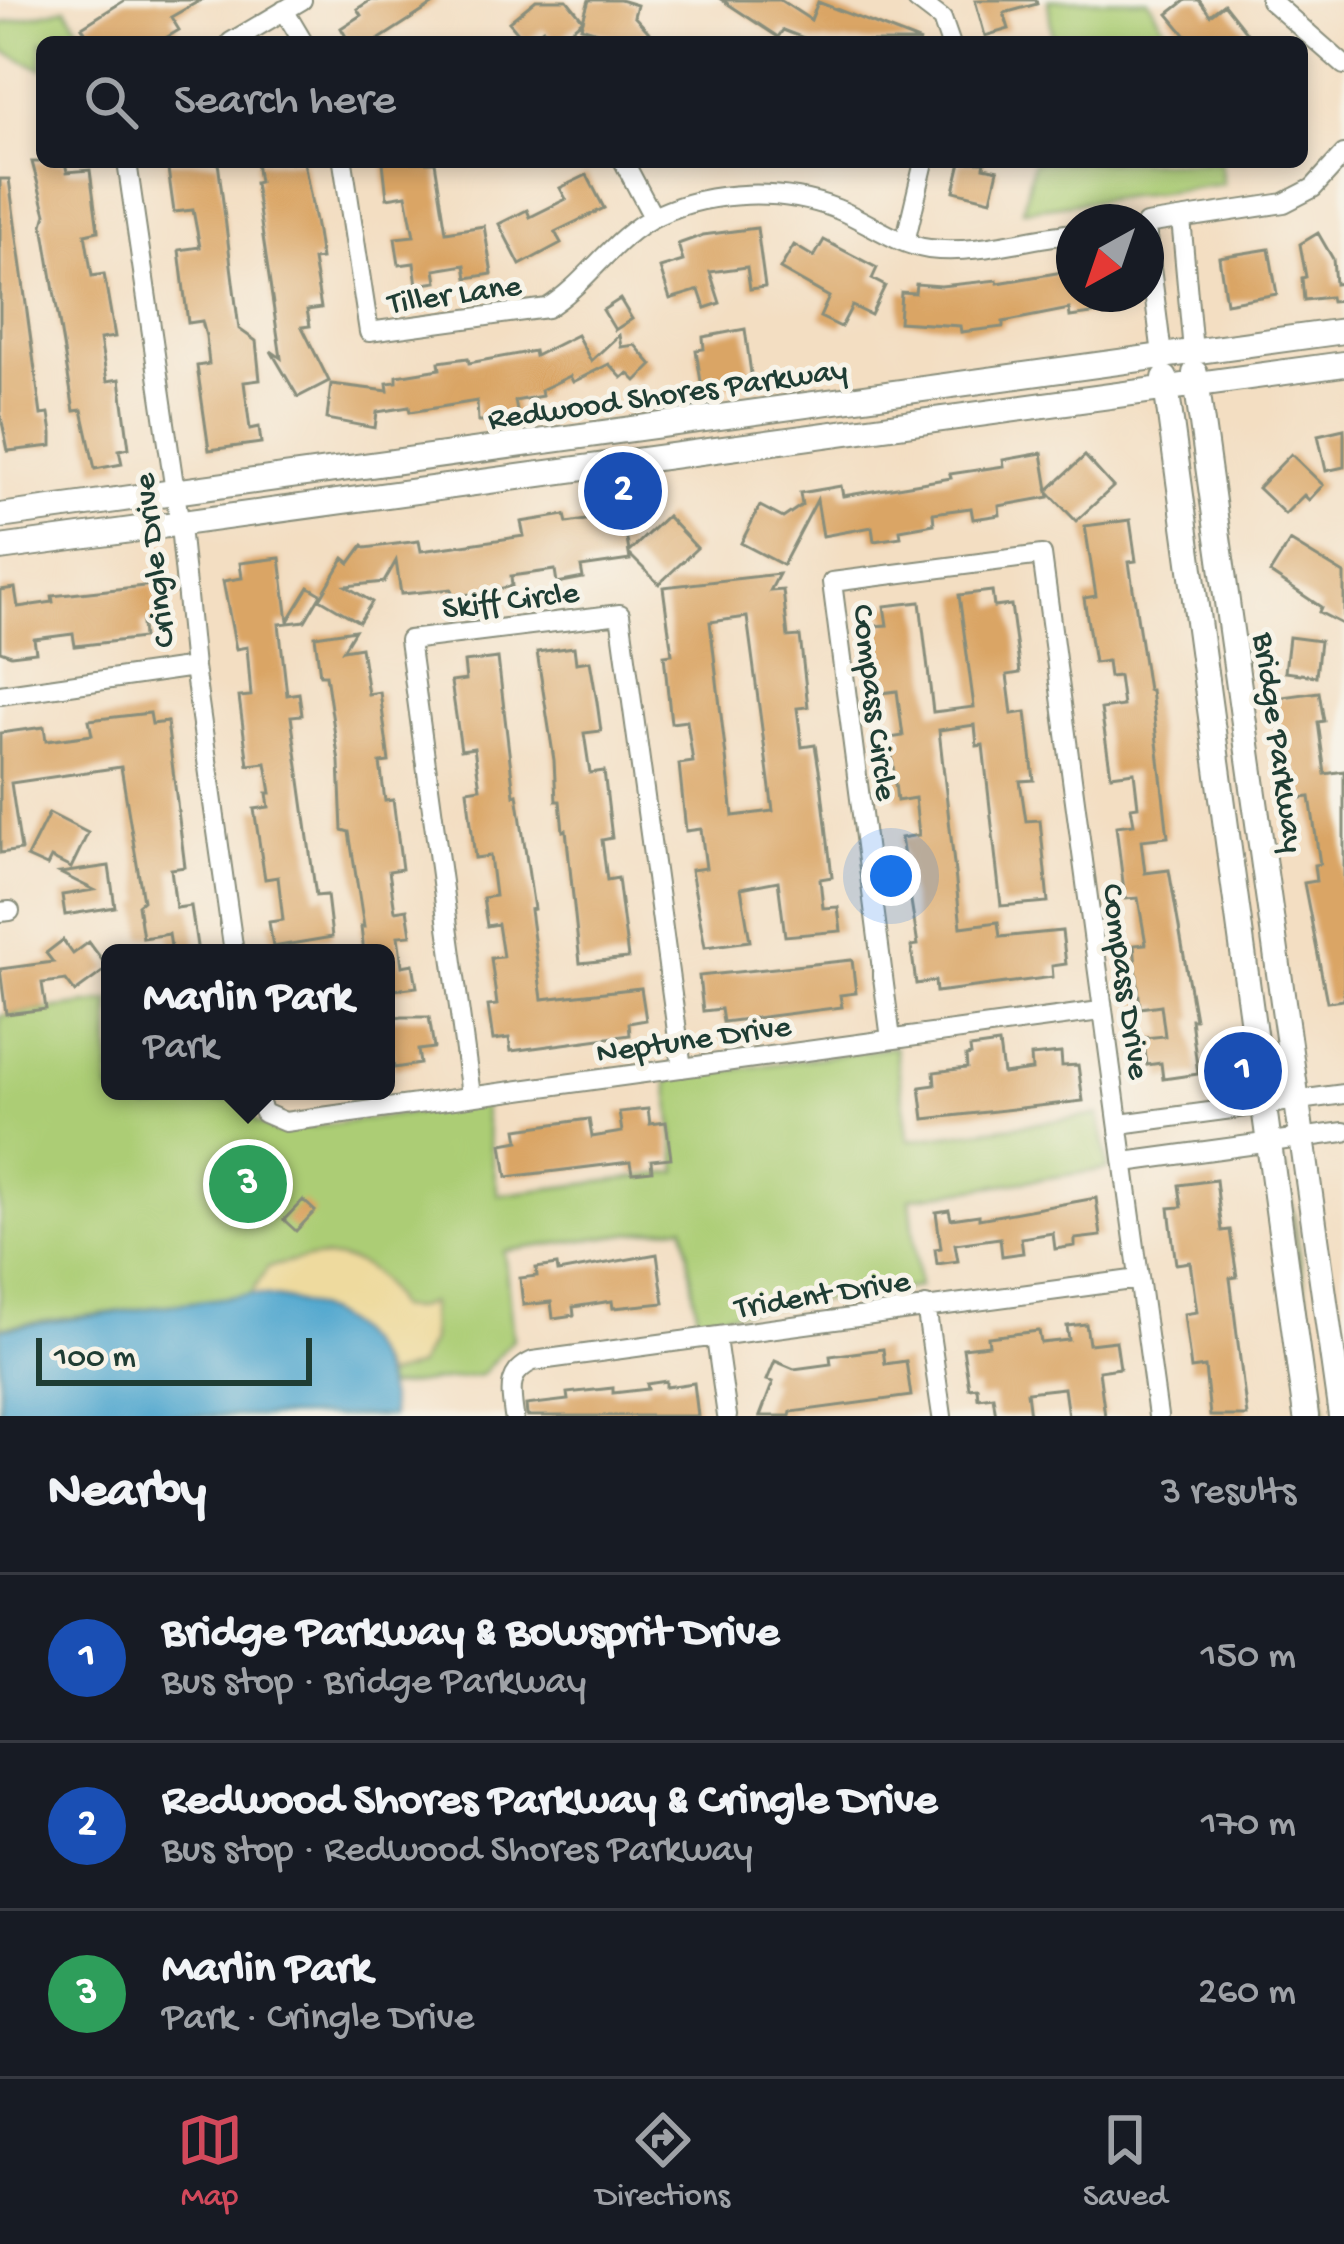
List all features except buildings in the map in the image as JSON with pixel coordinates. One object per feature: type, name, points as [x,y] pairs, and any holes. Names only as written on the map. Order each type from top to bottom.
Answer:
[{"type":"main road","name":"Redwood Shores Parkway","points":[[0,516],[1344,331]]},
{"type":"main road","name":"Bridge Parkway","points":[[1193,351],[1341,1416]]},
{"type":"main road","name":"Bridge Parkway","points":[[1162,355],[1306,1416]]},
{"type":"main road","name":"Redwood Shores Parkway","points":[[0,548],[1344,364]]},
{"type":"street","points":[[917,0],[942,20],[948,36]]},
{"type":"street","points":[[1270,0],[1344,65]]},
{"type":"street","points":[[241,36],[293,5],[301,36]]},
{"type":"street","points":[[1164,222],[1295,199],[1321,181],[1344,154]]},
{"type":"street","name":"Cringle Drive","points":[[128,168],[180,526],[194,667],[233,944]]},
{"type":"street","name":"Tiller Lane","points":[[344,168],[369,332],[547,308],[564,298],[609,250],[653,218],[681,206],[763,195],[839,210],[924,248],[958,249],[1056,235]]},
{"type":"street","points":[[627,168],[653,218]]},
{"type":"street","points":[[904,242],[922,168]]},
{"type":"street","name":"Bridge Parkway","points":[[1180,219],[1193,351]]},
{"type":"street","name":"Bridge Parkway","points":[[1157,312],[1162,355]]},
{"type":"street","name":"Compass Drive","points":[[1042,554],[1158,1416]]},
{"type":"street","name":"Compass Circle","points":[[891,1040],[832,582],[1042,554]]},
{"type":"street","name":"Skiff Circle","points":[[471,1095],[409,640],[620,614],[682,1067]]},
{"type":"street","points":[[0,695],[194,667]]},
{"type":"street","name":"Neptune Drive","points":[[258,1100],[264,1113],[276,1120],[294,1121],[1100,1011]]},
{"type":"street","points":[[1120,1124],[1344,1094]]},
{"type":"street","points":[[1125,1162],[1344,1132]]},
{"type":"street","name":"Trident Drive","points":[[514,1416],[511,1385],[516,1371],[532,1361],[1139,1279]]},
{"type":"street","points":[[926,1306],[942,1416]]},
{"type":"street","points":[[716,1338],[727,1416]]},
{"type":"green space","points":[[1048,0],[1148,0],[1169,36],[1052,36]]},
{"type":"green space","points":[[66,8],[84,36],[36,36],[36,66],[3,51],[0,24]]},
{"type":"green space","points":[[1032,168],[1221,168],[1223,184],[1023,210]]},
{"type":"green space","points":[[101,1002],[101,1100],[146,1100],[147,1108],[240,1100],[256,1122],[276,1132],[483,1103],[498,1195],[678,1172],[667,1079],[895,1047],[909,1140],[1099,1115],[1108,1169],[910,1198],[919,1287],[697,1318],[684,1226],[504,1251],[513,1339],[481,1375],[388,1387],[378,1361],[251,1294],[0,1327],[0,1016]]},
{"type":"green space","points":[[1285,1164],[1326,1416],[1316,1416]]},
{"type":"sand","points":[[308,1258],[339,1258],[363,1266],[373,1272],[397,1308],[430,1303],[431,1341],[418,1366],[385,1377],[362,1341],[331,1316],[294,1301],[251,1294],[268,1267]]},
{"type":"water","points":[[251,1294],[305,1304],[347,1326],[377,1362],[392,1416],[0,1416],[0,1329]]},
{"type":"place","name":"Redwood Shores Parkway & Cringle Drive","points":[[623,491]]},
{"type":"place","name":"Bridge Parkway & Bowsprit Drive","points":[[1243,1071]]},
{"type":"place","name":"Marlin Park","points":[[248,1184]]}]
